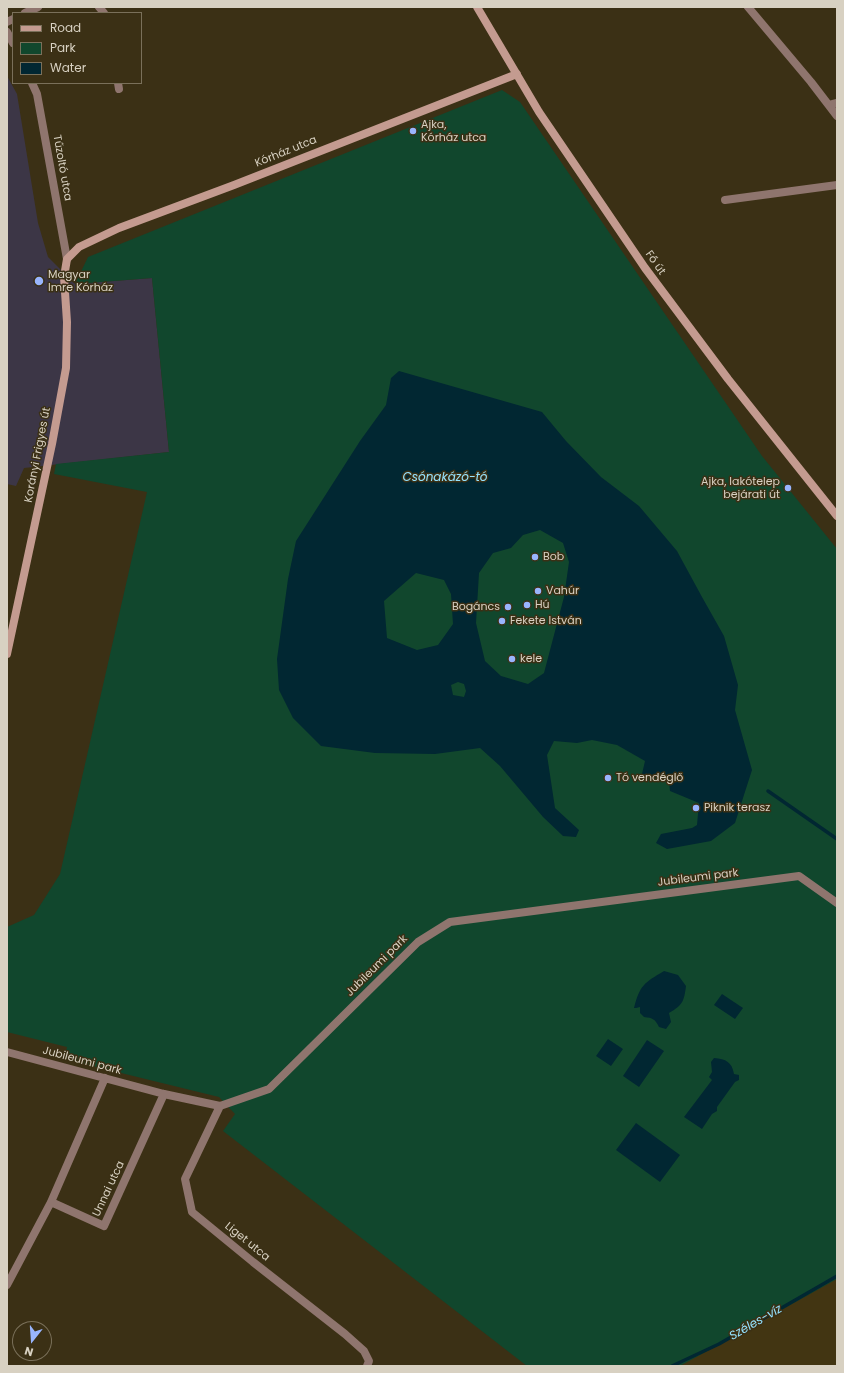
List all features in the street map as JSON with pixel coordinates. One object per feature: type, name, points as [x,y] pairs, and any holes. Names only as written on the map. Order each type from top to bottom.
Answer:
[{"type":"main road","name":"Fő út","points":[[477,7],[539,112],[645,268],[728,380],[837,516]]},
{"type":"main road","name":"Kórház utca","points":[[67,259],[79,247],[119,228],[234,185],[517,74]]},
{"type":"main road","name":"Korányi Frigyes út","points":[[7,654],[52,444],[66,368],[67,322],[64,278],[67,259]]},
{"type":"street","points":[[27,12],[38,7]]},
{"type":"street","points":[[748,7],[833,104],[837,116]]},
{"type":"street","points":[[7,32],[12,41]]},
{"type":"street","name":"Tűzoltó utca","points":[[32,84],[37,94],[67,259]]},
{"type":"street","points":[[725,200],[837,185]]},
{"type":"street","name":"Jubileumi park","points":[[7,1052],[164,1094],[220,1106],[269,1089],[418,942],[450,922],[799,876],[837,903]]},
{"type":"street","points":[[7,1285],[51,1202],[105,1078]]},
{"type":"street","name":"Unnai utca","points":[[51,1202],[104,1226],[164,1094]]},
{"type":"street","name":"Liget utca","points":[[220,1106],[185,1179],[192,1212],[253,1262],[346,1334],[364,1352],[369,1361],[367,1366]]},
{"type":"shaded area","name":"Magyar Imre Kórház","points":[[7,76],[17,94],[38,223],[48,257],[75,284],[152,278],[169,452],[24,468],[16,486],[7,484]]},
{"type":"shaded area","points":[[837,1279],[837,1366],[680,1366]]},
{"type":"green space","points":[[502,90],[520,102],[762,456],[837,549],[837,1279],[680,1366],[527,1366],[223,1131],[235,1114],[219,1097],[64,1059],[67,1047],[7,1032],[7,927],[34,915],[60,874],[147,492],[54,474],[56,464],[169,452],[152,278],[75,284],[88,257]]},
{"type":"water","name":"Csónakázó-tó","points":[[399,371],[542,412],[566,441],[601,477],[639,506],[677,551],[724,636],[738,685],[735,710],[752,770],[735,823],[711,841],[667,849],[656,843],[661,834],[692,828],[697,825],[699,803],[670,791],[669,781],[642,774],[645,761],[617,745],[592,740],[577,743],[554,741],[547,755],[555,808],[579,830],[576,837],[563,836],[543,817],[500,766],[480,748],[435,754],[375,753],[321,746],[293,718],[279,690],[277,659],[288,579],[296,541],[360,441],[386,405],[391,378]],"holes":[[[540,530],[563,543],[569,562],[564,597],[544,673],[528,684],[501,676],[485,661],[476,623],[479,573],[493,553],[511,548],[523,535]],[[416,573],[444,580],[451,594],[453,624],[438,645],[417,650],[387,638],[384,601]],[[458,682],[464,684],[466,691],[464,697],[453,695],[451,685]]]},
{"type":"water","points":[[664,971],[678,975],[686,986],[682,1002],[677,1008],[669,1013],[671,1022],[666,1029],[659,1027],[653,1019],[644,1017],[640,1013],[640,1007],[634,1008],[638,994],[644,985]]},
{"type":"water","points":[[722,994],[743,1008],[735,1019],[714,1005]]},
{"type":"water","points":[[608,1039],[623,1049],[611,1066],[596,1056]]},
{"type":"water","points":[[647,1040],[664,1051],[639,1087],[623,1076]]},
{"type":"water","points":[[714,1058],[722,1059],[728,1062],[732,1067],[734,1074],[739,1075],[739,1080],[735,1082],[717,1107],[717,1111],[712,1114],[702,1129],[684,1117],[712,1080],[709,1077],[712,1072],[711,1062]]},
{"type":"water","points":[[636,1123],[680,1155],[660,1182],[616,1150]]},
{"type":"waterway","points":[[768,791],[837,839]]},
{"type":"waterway","name":"Széles-víz","points":[[672,1366],[719,1344],[837,1276]]},
{"type":"place","name":"Ajka, Kórház utca","points":[[413,131]]},
{"type":"place","name":"Magyar Imre Kórház","points":[[39,281]]},
{"type":"place","name":"Ajka, lakótelep bejárati út","points":[[788,488]]},
{"type":"place","name":"Bob","points":[[535,557]]},
{"type":"place","name":"Vahúr","points":[[538,591]]},
{"type":"place","name":"Hú","points":[[527,605]]},
{"type":"place","name":"Bogáncs","points":[[508,607]]},
{"type":"place","name":"Fekete István","points":[[502,621]]},
{"type":"place","name":"kele","points":[[512,659]]},
{"type":"place","name":"Tó vendéglő","points":[[608,778]]},
{"type":"place","name":"Piknik terasz","points":[[696,808]]}]
